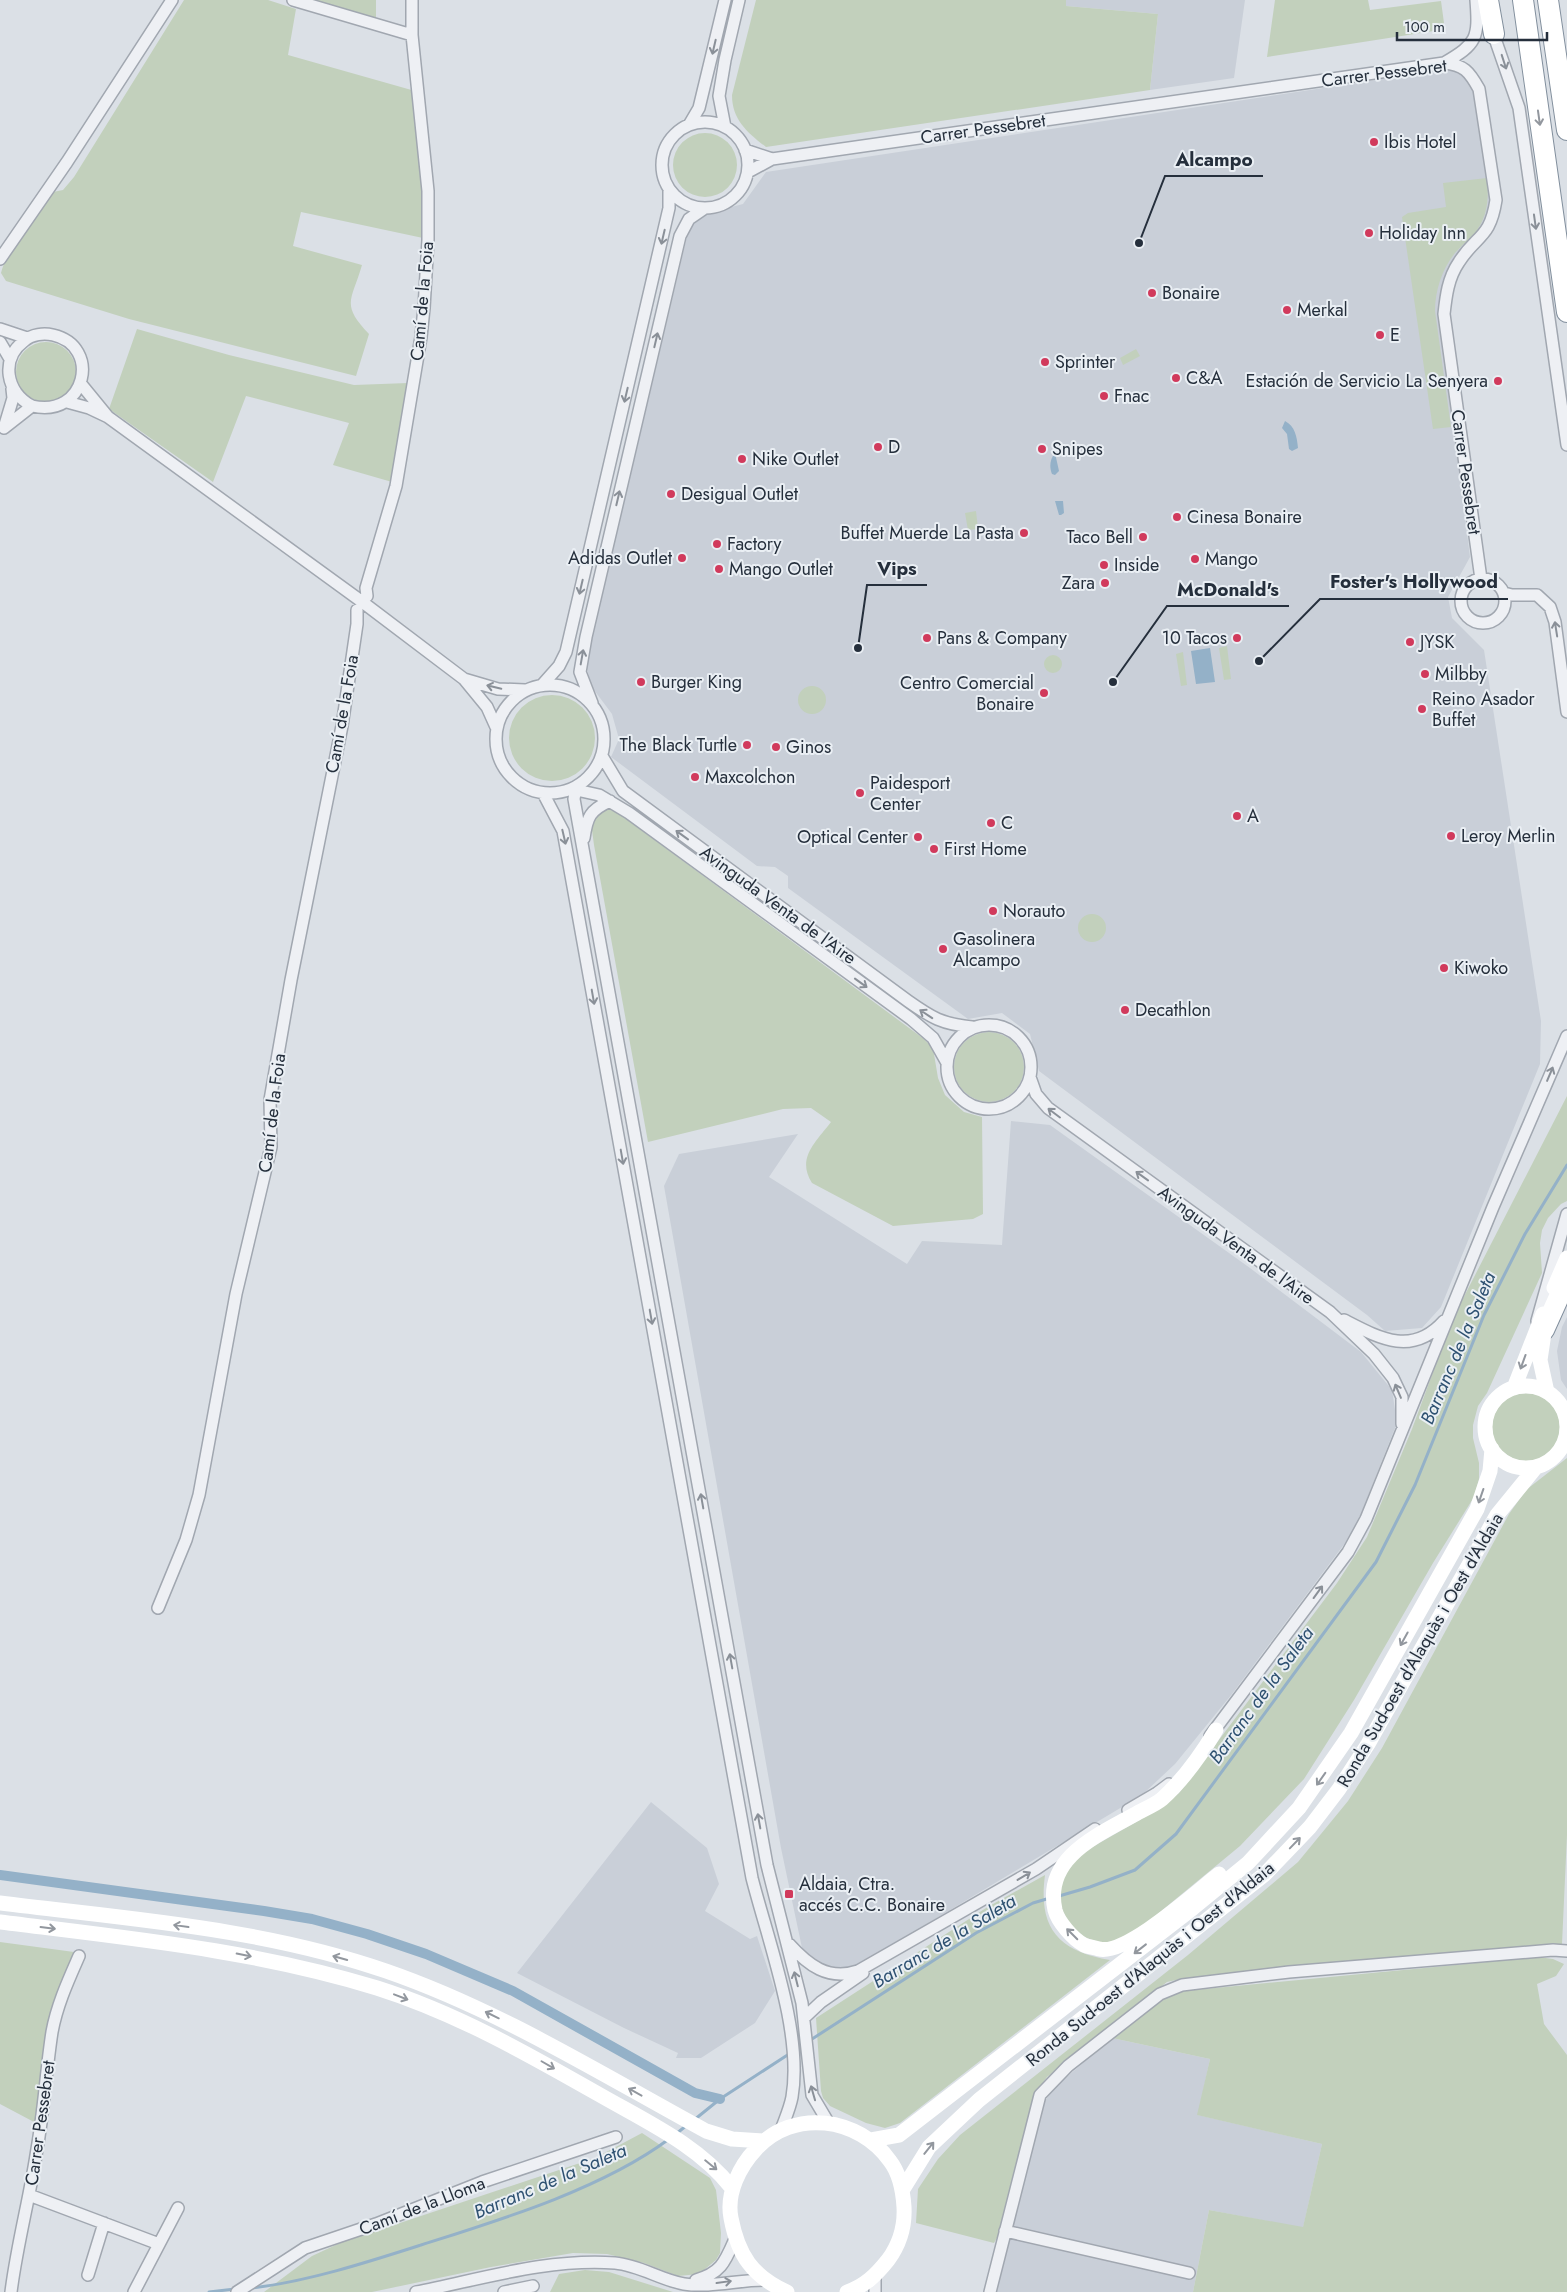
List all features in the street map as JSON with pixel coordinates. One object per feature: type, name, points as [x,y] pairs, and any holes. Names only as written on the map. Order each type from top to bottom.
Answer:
[{"type":"highway","points":[[1488,0],[1494,34]]},
{"type":"highway","points":[[1523,0],[1567,312]]},
{"type":"highway","points":[[1548,0],[1567,130]]},
{"type":"highway","points":[[1539,1333],[1567,1279]]},
{"type":"main road","points":[[1514,1388],[1539,1333],[1551,1296],[1567,1258]]},
{"type":"main road","points":[[1539,1333],[1540,1360],[1548,1392]]},
{"type":"main road","points":[[1525,1386],[1548,1392],[1565,1411],[1567,1423],[1564,1447],[1546,1463],[1536,1467],[1523,1468],[1511,1465],[1500,1459],[1492,1449],[1486,1432],[1488,1413],[1494,1402],[1514,1388],[1525,1386]]},
{"type":"main road","name":"Ronda Sud-oest d'Alaquàs i Oest d'Aldaia","points":[[870,2140],[899,2135],[1163,1932],[1248,1863],[1299,1808],[1351,1733],[1477,1509],[1490,1471],[1492,1449]]},
{"type":"main road","name":"Ronda Sud-oest d'Alaquàs i Oest d'Aldaia","points":[[903,2189],[929,2147],[979,2100],[1265,1874],[1310,1827],[1339,1789],[1368,1744],[1497,1515],[1536,1467]]},
{"type":"main road","points":[[1216,1730],[1203,1752],[1160,1800],[1089,1841],[1065,1860],[1057,1876],[1054,1903],[1056,1915],[1070,1932],[1084,1945],[1104,1950],[1127,1943],[1167,1915],[1239,1858],[1281,1817],[1299,1808]]},
{"type":"main road","points":[[0,1903],[230,1933],[304,1947],[385,1971],[463,2001],[533,2035],[706,2131],[732,2139],[763,2141]]},
{"type":"main road","points":[[0,1922],[225,1952],[299,1966],[379,1989],[454,2018],[524,2052],[686,2145],[716,2168],[732,2188]]},
{"type":"main road","points":[[787,2292],[769,2285],[746,2261],[734,2239],[730,2214],[732,2188],[744,2162],[763,2141],[781,2130],[804,2123],[828,2122],[850,2128],[870,2140],[891,2161],[903,2189],[904,2221],[895,2251],[875,2276],[847,2292]]},
{"type":"street","points":[[0,259],[67,162],[172,0]]},
{"type":"street","points":[[293,0],[412,35]]},
{"type":"street","name":"Camí de la Foia","points":[[366,596],[366,588],[396,486],[422,337],[428,240],[428,191],[412,35],[412,0]]},
{"type":"street","points":[[689,125],[699,108],[725,0]]},
{"type":"street","points":[[725,126],[719,96],[739,0]]},
{"type":"street","points":[[1444,62],[1468,49],[1478,27],[1476,0]]},
{"type":"street","points":[[1482,0],[1519,108],[1567,445]]},
{"type":"street","name":"Carrer Pessebret","points":[[748,172],[772,159],[1444,62],[1459,64],[1471,75],[1479,89],[1496,200],[1494,218],[1485,234],[1459,262],[1447,287],[1444,314],[1481,579]]},
{"type":"street","points":[[592,703],[582,694],[556,684],[543,684],[525,690],[512,699],[502,712],[496,727],[495,742],[499,760],[510,776],[525,788],[543,793],[558,793],[575,789],[587,779],[596,768],[602,756],[604,731],[580,672],[586,637],[680,236],[690,219],[706,208],[727,202],[736,196],[748,172],[746,150],[737,136],[725,126],[713,122],[689,125],[678,132],[664,152],[662,165],[664,177],[669,188],[678,199],[691,206],[706,208]]},
{"type":"street","name":"Carrer Pessebret","points":[[746,150],[772,159]]},
{"type":"street","points":[[543,684],[559,666],[566,652],[670,208],[669,188]]},
{"type":"street","points":[[0,328],[27,338]]},
{"type":"street","points":[[2,432],[13,398],[9,379],[10,359],[14,351],[27,338],[37,334],[60,336],[77,351],[82,361],[83,372],[78,391],[67,402],[52,408],[32,406],[17,396],[12,389]]},
{"type":"street","points":[[0,342],[10,359]]},
{"type":"street","points":[[81,384],[108,417]]},
{"type":"street","points":[[67,402],[89,408],[108,417],[361,601],[464,679],[487,707],[496,727]]},
{"type":"street","points":[[2,432],[32,406]]},
{"type":"street","points":[[1504,593],[1504,608],[1496,620],[1481,623],[1469,618],[1463,609],[1462,597],[1468,585],[1481,579],[1495,582],[1504,593],[1512,595],[1537,595],[1550,607],[1555,622],[1567,712]]},
{"type":"street","name":"Camí de la Foia","points":[[158,1608],[186,1540],[201,1487],[236,1294],[271,1147],[271,1093],[291,980],[342,726],[357,624],[356,610]]},
{"type":"street","points":[[464,679],[498,689],[525,690]]},
{"type":"street","name":"Avinguda Venta de l'Aire","points":[[602,756],[622,791],[932,1018],[950,1025],[972,1027]]},
{"type":"street","points":[[575,789],[574,799],[767,1865],[805,2023],[812,2096],[828,2122]]},
{"type":"street","name":"Avinguda Venta de l'Aire","points":[[575,789],[610,801],[911,1019],[933,1038],[946,1061]]},
{"type":"street","points":[[543,793],[563,831],[752,1878],[784,1995],[791,2036],[793,2068],[792,2097],[781,2130]]},
{"type":"street","points":[[583,849],[587,819],[598,806],[610,801]]},
{"type":"street","points":[[986,1024],[1001,1026],[1012,1031],[1027,1048],[1031,1062],[1030,1076],[1024,1090],[1008,1104],[988,1110],[974,1107],[961,1100],[952,1088],[947,1075],[946,1061],[951,1047],[960,1035],[972,1027],[986,1024]]},
{"type":"street","points":[[787,1943],[812,1966],[831,1974],[849,1974],[873,1962],[981,1898],[990,1896],[1036,1869],[1081,1837],[1157,1794],[1176,1778],[1216,1730],[1348,1552],[1366,1519],[1451,1308],[1567,1036]]},
{"type":"street","name":"Avinguda Venta de l'Aire","points":[[1030,1076],[1036,1094],[1048,1108],[1330,1312],[1374,1354],[1392,1378],[1402,1397],[1403,1415],[1400,1438]]},
{"type":"street","points":[[1539,1333],[1567,1214]]},
{"type":"street","points":[[1330,1312],[1375,1336],[1399,1341],[1420,1338],[1437,1328],[1451,1308]]},
{"type":"street","points":[[990,2292],[1040,2095],[1068,2066],[1160,1994],[1182,1985],[1289,1972],[1553,1950],[1567,1951]]},
{"type":"street","name":"Carrer Pessebret","points":[[11,2292],[17,2249],[30,2195],[42,2122],[52,2031],[60,2001],[79,1956]]},
{"type":"street","points":[[805,2023],[821,2002],[860,1976],[873,1962]]},
{"type":"street","name":"Camí de la Lloma","points":[[237,2292],[305,2248],[376,2224],[482,2182],[616,2137]]},
{"type":"street","points":[[30,2195],[158,2244]]},
{"type":"street","points":[[134,2292],[178,2208]]},
{"type":"street","points":[[88,2275],[104,2223]]},
{"type":"street","points":[[1004,2231],[1189,2273]]},
{"type":"street","points":[[684,2284],[708,2277],[725,2264],[734,2239]]},
{"type":"street","points":[[416,2292],[561,2262],[617,2263],[684,2284],[708,2284],[739,2280],[769,2285]]},
{"type":"street","points":[[875,2276],[875,2292]]},
{"type":"street","points":[[504,2292],[531,2289]]},
{"type":"shaded area","points":[[1066,0],[1245,0],[1234,78],[1150,90],[1158,14],[1066,6]]},
{"type":"shaded area","name":"Centro Comercial Bonaire","points":[[1456,68],[1474,84],[1491,195],[1489,214],[1482,229],[1450,266],[1442,286],[1439,309],[1470,557],[1448,597],[1452,618],[1484,650],[1541,1021],[1540,1064],[1441,1307],[1422,1328],[1385,1331],[1367,1315],[1039,1071],[1030,1034],[1002,1013],[968,1019],[788,888],[788,876],[775,867],[757,866],[611,757],[619,739],[612,714],[591,686],[586,664],[689,228],[704,214],[743,204],[766,172]]},
{"type":"shaded area","points":[[1011,1121],[1050,1125],[1250,1268],[1361,1352],[1392,1390],[1397,1423],[1354,1531],[1232,1694],[1175,1764],[1142,1795],[850,1970],[826,1967],[816,1961],[802,1948],[781,1848],[664,1186],[679,1154],[798,1134],[769,1177],[907,1264],[922,1241],[1002,1245]]},
{"type":"shaded area","points":[[1567,1317],[1567,1389],[1561,1380],[1557,1351],[1562,1327]]},
{"type":"shaded area","points":[[651,1802],[707,1848],[719,1884],[705,1911],[750,1939],[757,1936],[775,1991],[755,2023],[701,2058],[676,2058],[678,2053],[624,2028],[517,1973]]},
{"type":"shaded area","points":[[1112,2038],[1210,2059],[1198,2115],[1322,2144],[1303,2228],[1209,2210],[1193,2292],[996,2292],[1045,2101],[1054,2088]]},
{"type":"green space","points":[[184,0],[268,0],[296,9],[288,55],[415,91],[423,169],[423,238],[301,212],[293,246],[362,265],[352,294],[351,308],[360,324],[369,334],[356,376],[129,319],[6,281],[1,273],[9,253],[23,231],[53,192],[63,190],[74,177]]},
{"type":"green space","points":[[305,0],[376,0],[376,20]]},
{"type":"green space","points":[[756,0],[1066,0],[1066,6],[1158,14],[1150,90],[766,147],[747,131],[738,119],[732,95]]},
{"type":"green space","points":[[1275,0],[1368,0],[1370,10],[1441,1],[1444,23],[1440,30],[1267,57]]},
{"type":"green space","points":[[699,133],[711,133],[728,142],[735,153],[737,165],[735,177],[728,188],[711,197],[699,197],[687,192],[678,183],[673,171],[673,159],[678,147],[687,138]]},
{"type":"green space","points":[[1487,178],[1487,207],[1479,228],[1450,259],[1443,273],[1436,296],[1435,311],[1451,427],[1433,429],[1402,217],[1408,213],[1446,207],[1443,183]]},
{"type":"green space","points":[[137,329],[229,355],[354,385],[408,383],[392,482],[333,465],[349,423],[246,396],[213,482],[109,409]]},
{"type":"green space","points":[[46,342],[62,347],[67,351],[71,356],[76,372],[71,388],[67,393],[62,397],[46,402],[30,397],[25,393],[21,388],[16,372],[21,356],[25,351],[30,347]]},
{"type":"green space","points":[[1136,349],[1140,356],[1123,365],[1120,358]]},
{"type":"green space","points":[[976,511],[978,529],[968,530],[965,513]]},
{"type":"green space","points":[[1227,646],[1231,679],[1224,680],[1219,648]]},
{"type":"green space","points":[[1183,652],[1187,685],[1181,686],[1176,654]]},
{"type":"green space","points":[[1053,655],[1059,658],[1062,664],[1059,670],[1053,673],[1047,670],[1044,664],[1047,658]]},
{"type":"green space","points":[[812,686],[822,690],[826,700],[822,710],[812,714],[802,710],[798,700],[802,690]]},
{"type":"green space","points":[[544,695],[560,695],[569,698],[583,707],[592,721],[595,738],[592,755],[583,769],[569,778],[560,781],[544,781],[528,774],[516,762],[509,746],[509,730],[516,714],[528,702]]},
{"type":"green space","points":[[608,809],[618,813],[924,1039],[933,1048],[938,1078],[945,1095],[964,1112],[982,1117],[983,1214],[973,1219],[893,1226],[812,1183],[806,1166],[807,1158],[814,1143],[831,1122],[811,1108],[783,1109],[648,1142],[591,823],[599,812]]},
{"type":"green space","points":[[1092,914],[1102,918],[1106,928],[1102,938],[1092,942],[1082,938],[1078,928],[1082,918]]},
{"type":"green space","points":[[989,1032],[1002,1035],[1014,1042],[1021,1054],[1024,1067],[1021,1080],[1014,1092],[1002,1099],[989,1102],[976,1099],[964,1092],[957,1080],[954,1067],[957,1054],[964,1042],[976,1035]]},
{"type":"green space","points":[[1567,1096],[1567,1201],[1561,1204],[1548,1218],[1542,1230],[1540,1243],[1542,1273],[1487,1393],[1478,1406],[1473,1425],[1473,1438],[1479,1463],[1479,1479],[1474,1497],[1433,1563],[1354,1700],[1304,1779],[1240,1846],[1137,1931],[1111,1943],[1098,1942],[1084,1937],[1069,1924],[1061,1908],[1059,1887],[1062,1876],[1082,1853],[1157,1810],[1179,1793],[1337,1583],[1367,1537],[1412,1429],[1453,1318]]},
{"type":"green space","points":[[1526,1393],[1539,1396],[1550,1403],[1557,1414],[1560,1427],[1557,1440],[1550,1451],[1539,1458],[1526,1461],[1513,1458],[1502,1451],[1495,1440],[1492,1427],[1495,1414],[1502,1403],[1513,1396]]},
{"type":"green space","points":[[1567,1458],[1567,1835],[1562,1944],[1167,1982],[1047,2077],[1033,2097],[998,2236],[994,2243],[916,2223],[918,2189],[938,2159],[960,2135],[1188,1955],[1298,1862],[1348,1801],[1382,1748],[1509,1514],[1526,1490]]},
{"type":"green space","points":[[1045,1875],[1045,1909],[1055,1934],[1077,1950],[1110,1960],[900,2123],[885,2128],[866,2123],[830,2106],[823,2098],[821,2091],[816,2018],[986,1908]]},
{"type":"green space","points":[[0,1942],[74,1952],[56,2002],[40,2116],[34,2122],[0,2104]]},
{"type":"green space","points":[[1538,1957],[1553,1959],[1564,1964],[1556,1976],[1537,1984],[1544,2024],[1567,2055],[1567,2292],[1193,2292],[1209,2210],[1303,2227],[1322,2144],[1197,2115],[1210,2059],[1112,2038],[1167,1997],[1184,1991]]},
{"type":"green space","points":[[642,2133],[710,2178],[716,2190],[721,2233],[720,2253],[716,2260],[699,2274],[678,2276],[644,2263],[607,2254],[573,2253],[491,2267],[372,2292],[264,2292],[312,2256],[340,2243],[595,2158]]},
{"type":"green space","points":[[585,2270],[609,2272],[673,2292],[550,2292],[559,2274]]},
{"type":"water","points":[[1285,421],[1291,426],[1296,436],[1298,448],[1292,451],[1289,449],[1287,434],[1282,428]]},
{"type":"water","points":[[1055,453],[1059,471],[1055,475],[1052,474],[1050,466]]},
{"type":"water","points":[[1055,501],[1063,501],[1064,513],[1061,515],[1059,515]]},
{"type":"water","points":[[1210,648],[1215,682],[1196,684],[1191,651]]},
{"type":"waterway","name":"Barranc de la Saleta","points":[[1059,1896],[1090,1887],[1135,1870],[1176,1834],[1376,1562],[1415,1485],[1484,1315],[1525,1234],[1567,1165]]},
{"type":"waterway","points":[[0,1875],[264,1911],[312,1919],[367,1934],[426,1954],[513,1991],[695,2093],[720,2099]]},
{"type":"waterway","name":"Barranc de la Saleta","points":[[809,2041],[976,1933],[1033,1903],[1050,1898]]},
{"type":"waterway","name":"Barranc de la Saleta","points":[[694,2120],[720,2099],[789,2054]]},
{"type":"waterway","name":"Barranc de la Saleta","points":[[676,2134],[687,2125]]},
{"type":"waterway","name":"Barranc de la Saleta","points":[[251,2288],[337,2271],[517,2214],[582,2188],[613,2173],[669,2139]]},
{"type":"waterway","name":"Barranc de la Saleta","points":[[209,2292],[235,2289]]},
{"type":"place","name":"Ibis Hotel","points":[[1374,142]]},
{"type":"place","name":"Holiday Inn","points":[[1369,233]]},
{"type":"place","name":"Alcampo","points":[[1139,243]]},
{"type":"place","name":"Bonaire","points":[[1152,293]]},
{"type":"place","name":"Merkal","points":[[1287,310]]},
{"type":"place","name":"E","points":[[1380,335]]},
{"type":"place","name":"Sprinter","points":[[1045,362]]},
{"type":"place","name":"C&A","points":[[1176,378]]},
{"type":"place","name":"Estación de Servicio La Senyera","points":[[1498,381]]},
{"type":"place","name":"Fnac","points":[[1104,396]]},
{"type":"place","name":"D","points":[[878,447]]},
{"type":"place","name":"Snipes","points":[[1042,449]]},
{"type":"place","name":"Nike Outlet","points":[[742,459]]},
{"type":"place","name":"Desigual Outlet","points":[[671,494]]},
{"type":"place","name":"Cinesa Bonaire","points":[[1177,517]]},
{"type":"place","name":"Buffet Muerde La Pasta","points":[[1024,533]]},
{"type":"place","name":"Taco Bell","points":[[1143,537]]},
{"type":"place","name":"Factory","points":[[717,544]]},
{"type":"place","name":"Adidas Outlet","points":[[682,558]]},
{"type":"place","name":"Mango","points":[[1195,559]]},
{"type":"place","name":"Inside","points":[[1104,565]]},
{"type":"place","name":"Mango Outlet","points":[[719,569]]},
{"type":"place","name":"Zara","points":[[1105,583]]},
{"type":"place","name":"Pans & Company","points":[[927,638]]},
{"type":"place","name":"10 Tacos","points":[[1237,638]]},
{"type":"place","name":"JYSK","points":[[1410,642]]},
{"type":"place","name":"Vips","points":[[858,648]]},
{"type":"place","name":"Foster's Hollywood","points":[[1259,661]]},
{"type":"place","name":"Milbby","points":[[1425,674]]},
{"type":"place","name":"Burger King","points":[[641,682]]},
{"type":"place","name":"McDonald's","points":[[1113,682]]},
{"type":"place","name":"Centro Comercial Bonaire","points":[[1044,693]]},
{"type":"place","name":"Reino Asador Buffet","points":[[1422,709]]},
{"type":"place","name":"The Black Turtle","points":[[747,745]]},
{"type":"place","name":"Ginos","points":[[776,747]]},
{"type":"place","name":"Maxcolchon","points":[[695,777]]},
{"type":"place","name":"Paidesport Center","points":[[860,793]]},
{"type":"place","name":"A","points":[[1237,816]]},
{"type":"place","name":"C","points":[[991,823]]},
{"type":"place","name":"Leroy Merlin","points":[[1451,836]]},
{"type":"place","name":"Optical Center","points":[[918,837]]},
{"type":"place","name":"First Home","points":[[934,849]]},
{"type":"place","name":"Norauto","points":[[993,911]]},
{"type":"place","name":"Gasolinera Alcampo","points":[[943,949]]},
{"type":"place","name":"Kiwoko","points":[[1444,968]]},
{"type":"place","name":"Decathlon","points":[[1125,1010]]},
{"type":"place","name":"Aldaia, Ctra. accés C.C. Bonaire","points":[[789,1894]]}]
